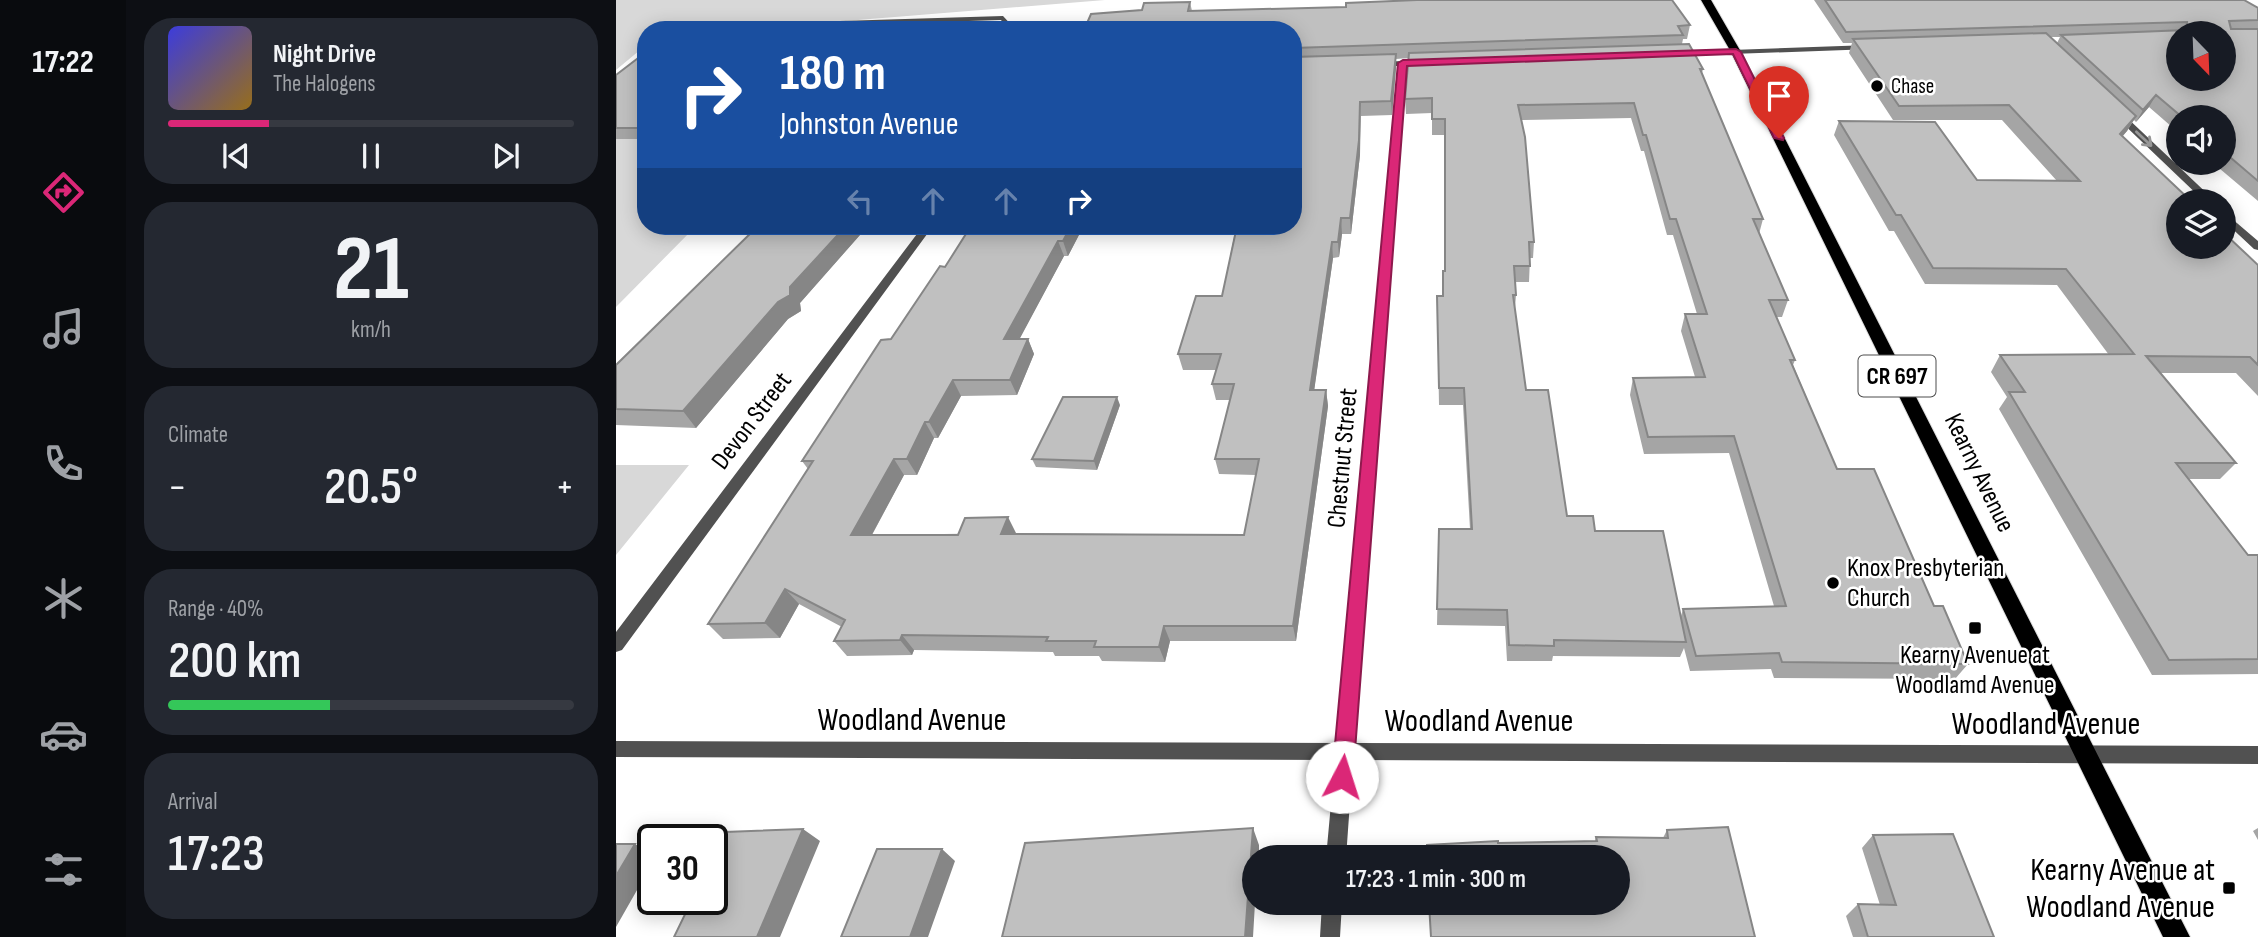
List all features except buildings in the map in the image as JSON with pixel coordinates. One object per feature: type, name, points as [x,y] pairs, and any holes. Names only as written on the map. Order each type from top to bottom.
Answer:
[{"type":"main road","name":"Kearny Avenue","points":[[1706,0],[1736,52],[2177,937]]},
{"type":"street","points":[[905,21],[1003,18],[1005,21]]},
{"type":"street","points":[[1672,54],[1876,47]]},
{"type":"street","points":[[1362,64],[1430,62]]},
{"type":"street","name":"Chestnut Street","points":[[1337,845],[1403,63]]},
{"type":"street","points":[[2111,107],[2197,189]]},
{"type":"street","points":[[2236,226],[2258,247]]},
{"type":"street","name":"Devon Street","points":[[616,645],[921,235]]},
{"type":"street","name":"Woodland Avenue","points":[[616,749],[2258,755]]},
{"type":"street","points":[[1330,937],[1331,915]]},
{"type":"shaded area","points":[[616,0],[1105,0],[846,21],[637,21],[637,52],[616,70]]},
{"type":"shaded area","points":[[637,113],[637,235],[687,235],[616,307],[616,114]]},
{"type":"shaded area","points":[[616,465],[689,465],[616,555]]},
{"type":"place","name":"Chase","points":[[1877,86]]},
{"type":"place","name":"Knox Presbyterian Church","points":[[1833,583]]},
{"type":"place","name":"Kearny Avenue at Woodlamd Avenue","points":[[1975,628]]},
{"type":"place","name":"Kearny Avenue at Woodland Avenue","points":[[2229,888]]},
{"type":"route","points":[[1342,777],[1403,63],[1736,52],[1779,138]]}]
